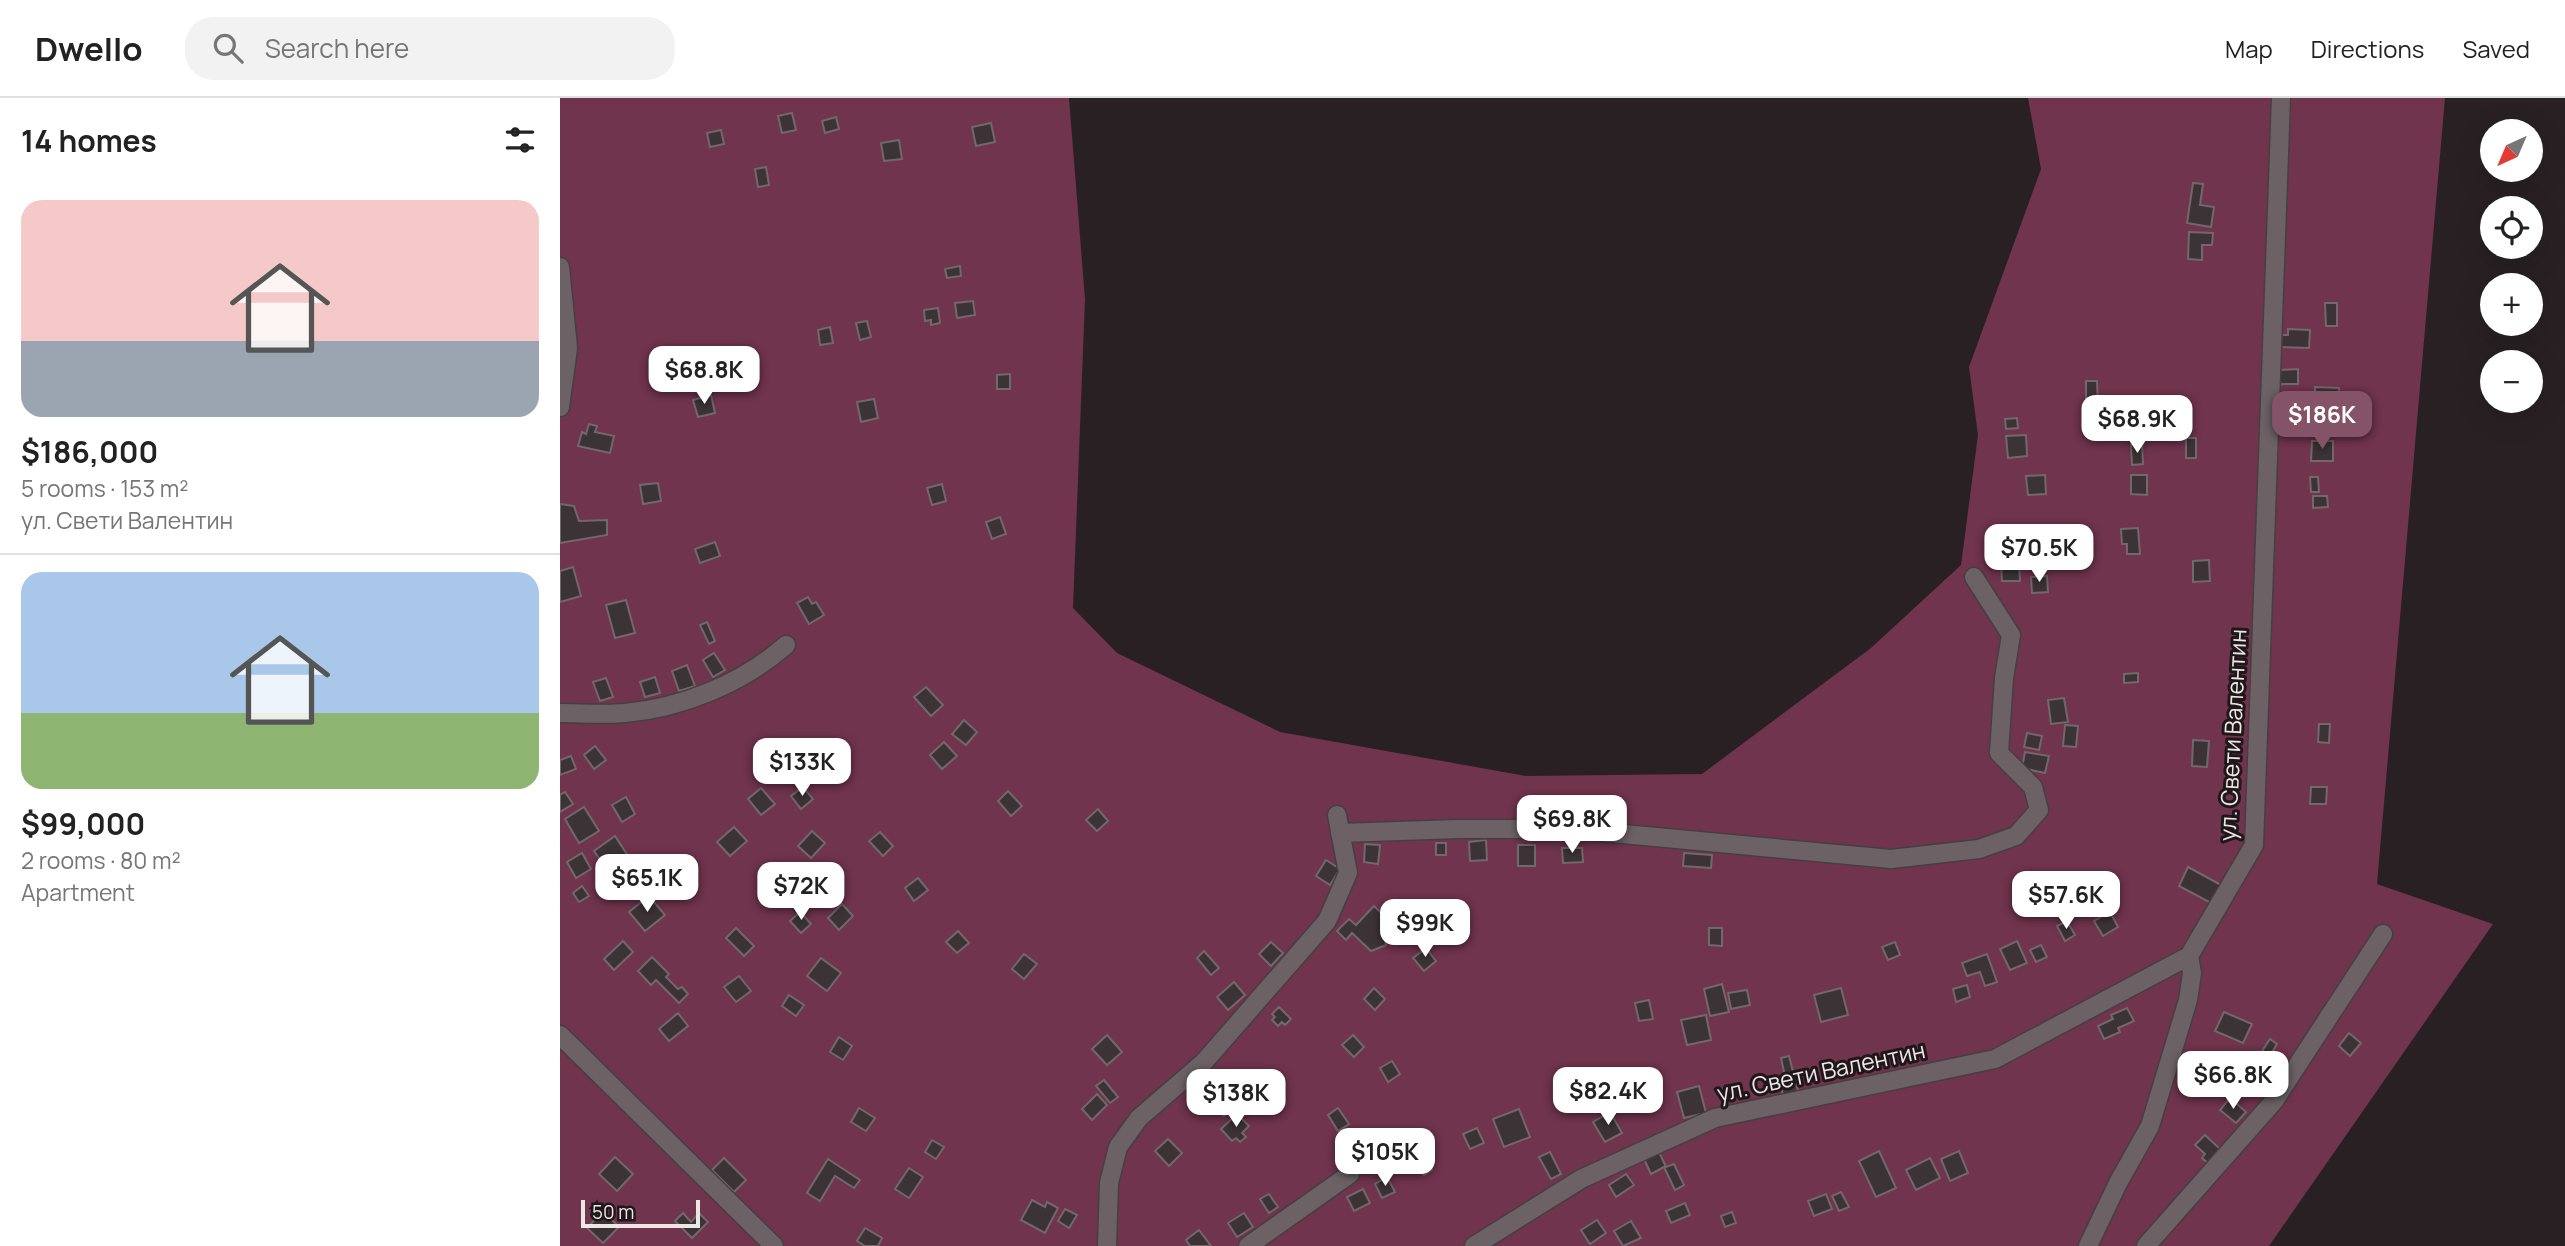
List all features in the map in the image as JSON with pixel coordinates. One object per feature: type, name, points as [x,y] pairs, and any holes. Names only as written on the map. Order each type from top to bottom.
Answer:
[{"type":"street","name":"ул. Свети Валентин","points":[[1474,1246],[1581,1180],[1715,1118],[1995,1059],[2189,956],[2254,845],[2281,98]]},
{"type":"street","points":[[560,267],[568,348],[560,407]]},
{"type":"street","points":[[1107,1246],[1109,1183],[1118,1147],[1139,1118],[1204,1062],[1327,921],[1348,873],[1339,824],[1459,829],[1570,829],[1891,859],[1979,849],[2017,836],[2039,810],[2033,787],[1999,753],[2004,678],[2011,635],[1974,577]]},
{"type":"street","points":[[560,713],[624,713],[666,707],[707,693],[755,669],[786,645]]},
{"type":"street","points":[[2146,1246],[2274,1101],[2383,934]]},
{"type":"street","points":[[2088,1246],[2118,1183],[2150,1126],[2188,1000],[2192,973],[2189,956]]},
{"type":"street","points":[[560,1035],[774,1246]]},
{"type":"street","points":[[1248,1246],[1350,1174]]},
{"type":"shaded area","points":[[560,98],[1069,98],[1085,299],[1073,608],[1117,653],[1280,732],[1526,776],[1702,774],[1871,648],[1961,565],[1978,435],[1969,367],[2041,169],[2028,98],[2445,98],[2377,884],[2493,924],[2269,1246],[560,1246]]},
{"type":"building","points":[[792,113],[796,130],[782,133],[778,116]]},
{"type":"building","points":[[836,117],[839,129],[825,133],[822,121]]},
{"type":"building","points":[[991,123],[995,142],[976,146],[972,127]]},
{"type":"building","points":[[721,130],[724,144],[710,147],[707,133]]},
{"type":"building","points":[[899,140],[902,159],[884,161],[881,143]]},
{"type":"building","points":[[766,167],[769,185],[758,187],[755,169]]},
{"type":"building","points":[[2193,183],[2203,184],[2200,205],[2214,207],[2211,227],[2187,223]]},
{"type":"building","points":[[2189,232],[2213,233],[2212,245],[2202,245],[2202,260],[2188,259]]},
{"type":"building","points":[[960,266],[961,276],[947,278],[945,269]]},
{"type":"building","points":[[973,301],[975,315],[957,318],[955,303]]},
{"type":"building","points":[[2325,303],[2337,303],[2337,326],[2326,326]]},
{"type":"building","points":[[938,308],[940,323],[931,325],[931,320],[925,321],[924,310]]},
{"type":"building","points":[[867,321],[871,337],[860,340],[856,323]]},
{"type":"building","points":[[830,327],[833,343],[820,345],[818,330]]},
{"type":"building","points":[[2288,329],[2310,330],[2309,348],[2279,347],[2280,335],[2288,335]]},
{"type":"building","points":[[2298,369],[2298,384],[2280,384],[2279,370]]},
{"type":"building","points":[[1010,374],[1010,389],[997,389],[997,375]]},
{"type":"building","points":[[2086,381],[2097,381],[2098,405],[2086,406]]},
{"type":"building","points":[[2315,387],[2339,388],[2338,407],[2315,407]]},
{"type":"building","points":[[711,395],[715,413],[698,417],[693,400]]},
{"type":"building","points":[[874,399],[878,418],[861,422],[857,402]]},
{"type":"building","points":[[2017,418],[2018,428],[2006,429],[2005,419]]},
{"type":"building","points":[[589,424],[597,426],[595,432],[614,436],[610,453],[578,446],[582,432],[586,434]]},
{"type":"building","points":[[2026,435],[2027,456],[2008,458],[2006,436]]},
{"type":"building","points":[[2186,438],[2196,438],[2196,458],[2186,458]]},
{"type":"building","points":[[2312,441],[2333,441],[2333,461],[2311,461]]},
{"type":"building","points":[[2142,444],[2143,464],[2132,465],[2131,445]]},
{"type":"building","points":[[2045,475],[2046,494],[2028,495],[2026,476]]},
{"type":"building","points":[[2131,475],[2147,475],[2147,495],[2131,494]]},
{"type":"building","points":[[2310,477],[2318,477],[2319,492],[2311,492]]},
{"type":"building","points":[[658,483],[661,501],[643,504],[640,485]]},
{"type":"building","points":[[942,484],[946,501],[932,505],[927,488]]},
{"type":"building","points":[[2313,496],[2327,496],[2328,507],[2313,508]]},
{"type":"building","points":[[560,504],[574,506],[579,521],[607,520],[607,535],[560,543]]},
{"type":"building","points":[[1000,517],[1006,534],[992,539],[986,522]]},
{"type":"building","points":[[2138,528],[2140,554],[2127,554],[2127,544],[2122,544],[2121,529]]},
{"type":"building","points":[[715,542],[720,556],[700,563],[695,549]]},
{"type":"building","points":[[2209,560],[2210,581],[2193,582],[2193,561]]},
{"type":"building","points":[[2001,563],[2019,563],[2020,581],[2002,581]]},
{"type":"building","points":[[573,567],[581,596],[560,602],[560,571]]},
{"type":"building","points":[[2047,576],[2048,592],[2032,593],[2031,577]]},
{"type":"building","points":[[808,597],[812,604],[816,602],[824,615],[809,624],[797,603]]},
{"type":"building","points":[[626,600],[635,633],[615,638],[606,605]]},
{"type":"building","points":[[707,622],[715,641],[709,644],[700,625]]},
{"type":"building","points":[[714,653],[725,670],[713,677],[703,660]]},
{"type":"building","points":[[687,665],[695,686],[679,691],[672,671]]},
{"type":"building","points":[[2138,673],[2138,682],[2124,683],[2124,674]]},
{"type":"building","points":[[655,677],[660,693],[645,697],[640,682]]},
{"type":"building","points":[[606,678],[613,697],[600,701],[593,682]]},
{"type":"building","points":[[926,687],[943,705],[931,716],[914,697]]},
{"type":"building","points":[[2064,698],[2068,722],[2051,724],[2048,700]]},
{"type":"building","points":[[964,720],[977,732],[966,745],[952,734]]},
{"type":"building","points":[[2319,724],[2330,724],[2329,743],[2318,742]]},
{"type":"building","points":[[2065,725],[2078,726],[2076,747],[2063,746]]},
{"type":"building","points":[[2027,733],[2042,736],[2039,750],[2024,747]]},
{"type":"building","points":[[2193,740],[2209,741],[2207,767],[2192,766]]},
{"type":"building","points":[[944,742],[957,756],[942,769],[930,755]]},
{"type":"building","points":[[595,746],[606,760],[594,769],[584,755]]},
{"type":"building","points":[[2025,752],[2049,756],[2045,773],[2022,768]]},
{"type":"building","points":[[571,756],[576,769],[560,775],[560,760]]},
{"type":"building","points":[[803,787],[813,799],[801,809],[791,796]]},
{"type":"building","points":[[2311,787],[2327,787],[2326,804],[2310,804]]},
{"type":"building","points":[[761,788],[775,804],[761,815],[748,799]]},
{"type":"building","points":[[1008,791],[1022,806],[1011,816],[998,801]]},
{"type":"building","points":[[565,792],[573,804],[560,812],[560,795]]},
{"type":"building","points":[[626,797],[635,814],[622,822],[612,805]]},
{"type":"building","points":[[584,807],[599,831],[579,843],[565,819]]},
{"type":"building","points":[[1098,809],[1108,821],[1097,831],[1086,820]]},
{"type":"building","points":[[734,827],[747,841],[730,856],[717,842]]},
{"type":"building","points":[[812,831],[825,843],[811,858],[798,846]]},
{"type":"building","points":[[880,832],[893,846],[883,856],[869,841]]},
{"type":"building","points":[[615,836],[632,862],[619,871],[614,863],[607,869],[594,851]]},
{"type":"building","points":[[1486,840],[1487,860],[1470,861],[1469,842]]},
{"type":"building","points":[[1436,843],[1446,843],[1446,855],[1436,855]]},
{"type":"building","points":[[1365,844],[1380,845],[1378,864],[1364,862]]},
{"type":"building","points":[[1518,845],[1535,845],[1535,866],[1518,866]]},
{"type":"building","points":[[1562,848],[1582,848],[1583,862],[1563,863]]},
{"type":"building","points":[[582,853],[591,869],[576,878],[567,862]]},
{"type":"building","points":[[1684,853],[1712,855],[1711,868],[1683,866]]},
{"type":"building","points":[[1326,860],[1340,869],[1330,885],[1316,876]]},
{"type":"building","points":[[681,864],[696,884],[679,896],[664,876]]},
{"type":"building","points":[[2188,867],[2221,885],[2211,903],[2179,886]]},
{"type":"building","points":[[637,869],[646,882],[634,891],[624,879]]},
{"type":"building","points":[[918,878],[928,890],[914,901],[905,888]]},
{"type":"building","points":[[582,886],[589,896],[579,902],[573,893]]},
{"type":"building","points":[[649,896],[665,915],[645,931],[629,912]]},
{"type":"building","points":[[842,904],[853,916],[839,930],[828,918]]},
{"type":"building","points":[[1374,906],[1392,923],[1384,931],[1386,945],[1371,951],[1352,933],[1346,940],[1337,931],[1349,919],[1356,925]]},
{"type":"building","points":[[800,912],[811,924],[801,933],[790,921]]},
{"type":"building","points":[[2110,912],[2118,927],[2103,936],[2094,921]]},
{"type":"building","points":[[2067,921],[2075,935],[2065,941],[2057,926]]},
{"type":"building","points":[[736,928],[754,946],[744,956],[726,938]]},
{"type":"building","points":[[1709,928],[1722,928],[1722,946],[1709,945]]},
{"type":"building","points":[[958,931],[969,943],[957,953],[946,942]]},
{"type":"building","points":[[623,941],[633,952],[614,970],[604,959]]},
{"type":"building","points":[[2017,941],[2027,963],[2010,970],[2000,949]]},
{"type":"building","points":[[1271,942],[1283,953],[1271,966],[1259,954]]},
{"type":"building","points":[[1895,942],[1900,955],[1888,960],[1882,947]]},
{"type":"building","points":[[2041,945],[2047,957],[2036,962],[2030,950]]},
{"type":"building","points":[[1426,948],[1436,961],[1424,971],[1413,958]]},
{"type":"building","points":[[1204,951],[1219,968],[1211,975],[1197,958]]},
{"type":"building","points":[[1024,954],[1037,964],[1024,979],[1012,969]]},
{"type":"building","points":[[1987,954],[1997,982],[1985,986],[1980,972],[1967,976],[1962,963]]},
{"type":"building","points":[[652,957],[669,974],[666,977],[678,989],[682,987],[688,994],[679,1003],[656,980],[651,985],[638,971]]},
{"type":"building","points":[[821,958],[841,973],[827,991],[807,976]]},
{"type":"building","points":[[739,976],[751,991],[736,1002],[724,987]]},
{"type":"building","points":[[1234,982],[1245,995],[1228,1010],[1217,997]]},
{"type":"building","points":[[1722,984],[1729,1012],[1710,1016],[1704,989]]},
{"type":"building","points":[[1967,985],[1970,997],[1956,1002],[1953,989]]},
{"type":"building","points":[[1374,988],[1385,999],[1375,1010],[1364,999]]},
{"type":"building","points":[[1841,988],[1848,1015],[1821,1022],[1814,995]]},
{"type":"building","points":[[1747,990],[1750,1005],[1731,1009],[1728,993]]},
{"type":"building","points":[[789,995],[804,1005],[796,1016],[782,1006]]},
{"type":"building","points":[[1649,1000],[1653,1019],[1639,1021],[1635,1003]]},
{"type":"building","points":[[1279,1007],[1291,1019],[1285,1025],[1282,1022],[1278,1026],[1272,1020],[1275,1017],[1272,1014]]},
{"type":"building","points":[[2127,1008],[2134,1021],[2118,1028],[2120,1032],[2104,1039],[2098,1026],[2113,1019],[2111,1015]]},
{"type":"building","points":[[2224,1012],[2252,1024],[2243,1043],[2215,1031]]},
{"type":"building","points":[[678,1013],[688,1026],[669,1041],[659,1029]]},
{"type":"building","points":[[1706,1015],[1711,1040],[1687,1045],[1681,1020]]},
{"type":"building","points":[[2349,1033],[2361,1043],[2350,1056],[2339,1046]]},
{"type":"building","points":[[1107,1035],[1122,1052],[1107,1065],[1092,1049]]},
{"type":"building","points":[[1353,1035],[1364,1047],[1354,1057],[1342,1045]]},
{"type":"building","points":[[839,1037],[852,1046],[843,1060],[830,1052]]},
{"type":"building","points":[[2270,1039],[2277,1044],[2265,1064],[2257,1059]]},
{"type":"building","points":[[1789,1056],[1798,1091],[1783,1095],[1779,1078],[1785,1076],[1781,1058]]},
{"type":"building","points":[[1392,1061],[1400,1074],[1388,1082],[1380,1068]]},
{"type":"building","points":[[1625,1072],[1633,1086],[1620,1094],[1612,1080]]},
{"type":"building","points":[[1104,1080],[1118,1097],[1110,1103],[1096,1086]]},
{"type":"building","points":[[1699,1086],[1706,1113],[1684,1118],[1677,1092]]},
{"type":"building","points":[[1225,1093],[1237,1103],[1224,1116],[1213,1106]]},
{"type":"building","points":[[1097,1094],[1107,1105],[1092,1120],[1082,1109]]},
{"type":"building","points":[[2230,1098],[2246,1112],[2236,1123],[2220,1110]]},
{"type":"building","points":[[859,1108],[875,1118],[866,1131],[851,1122]]},
{"type":"building","points":[[1338,1108],[1349,1124],[1338,1131],[1328,1115]]},
{"type":"building","points":[[1519,1109],[1530,1137],[1504,1147],[1493,1119]]},
{"type":"building","points":[[1610,1112],[1622,1133],[1605,1142],[1593,1122]]},
{"type":"building","points":[[1237,1114],[1249,1126],[1242,1133],[1246,1137],[1240,1142],[1236,1138],[1232,1141],[1221,1129]]},
{"type":"building","points":[[1477,1128],[1484,1143],[1470,1149],[1463,1134]]},
{"type":"building","points":[[2205,1135],[2221,1150],[2209,1164],[2202,1158],[2205,1154],[2195,1145]]},
{"type":"building","points":[[1168,1139],[1182,1153],[1169,1166],[1155,1151]]},
{"type":"building","points":[[932,1140],[944,1147],[936,1159],[925,1152]]},
{"type":"building","points":[[1879,1151],[1896,1188],[1876,1197],[1859,1161]]},
{"type":"building","points":[[1959,1151],[1968,1173],[1950,1181],[1941,1159]]},
{"type":"building","points":[[1550,1152],[1561,1174],[1551,1179],[1539,1157]]},
{"type":"building","points":[[1659,1152],[1666,1167],[1674,1164],[1684,1185],[1675,1190],[1664,1167],[1651,1174],[1644,1159]]},
{"type":"building","points":[[615,1157],[633,1174],[617,1191],[599,1174]]},
{"type":"building","points":[[1425,1157],[1432,1170],[1424,1175],[1416,1162]]},
{"type":"building","points":[[724,1158],[746,1180],[734,1192],[712,1170]]},
{"type":"building","points":[[1930,1158],[1940,1178],[1916,1190],[1906,1170]]},
{"type":"building","points":[[828,1159],[860,1180],[854,1188],[835,1176],[820,1201],[807,1193]]},
{"type":"building","points":[[909,1168],[923,1177],[909,1198],[895,1189]]},
{"type":"building","points":[[1626,1174],[1634,1185],[1616,1197],[1609,1185]]},
{"type":"building","points":[[1387,1177],[1395,1192],[1382,1198],[1375,1184]]},
{"type":"building","points":[[1363,1189],[1370,1203],[1354,1211],[1347,1197]]},
{"type":"building","points":[[1841,1192],[1849,1207],[1839,1211],[1832,1196]]},
{"type":"building","points":[[1269,1194],[1278,1207],[1269,1213],[1260,1199]]},
{"type":"building","points":[[1826,1194],[1832,1209],[1814,1216],[1808,1201]]},
{"type":"building","points":[[1032,1200],[1045,1207],[1047,1202],[1058,1208],[1045,1233],[1021,1220]]},
{"type":"building","points":[[1685,1203],[1690,1215],[1671,1223],[1666,1211]]},
{"type":"building","points":[[1065,1209],[1077,1215],[1069,1228],[1058,1221]]},
{"type":"building","points":[[603,1211],[619,1227],[603,1243],[587,1228]]},
{"type":"building","points":[[1732,1212],[1736,1223],[1725,1227],[1721,1216]]},
{"type":"building","points":[[683,1213],[691,1222],[699,1213],[708,1222],[692,1238],[675,1221]]},
{"type":"building","points":[[1244,1213],[1253,1227],[1237,1237],[1228,1223]]},
{"type":"building","points":[[1597,1220],[1606,1233],[1590,1244],[1581,1230]]},
{"type":"building","points":[[1631,1221],[1641,1238],[1623,1246],[1614,1231]]},
{"type":"building","points":[[865,1228],[882,1238],[878,1246],[865,1246],[857,1241]]},
{"type":"building","points":[[1199,1230],[1211,1246],[1190,1246],[1186,1240]]}]
